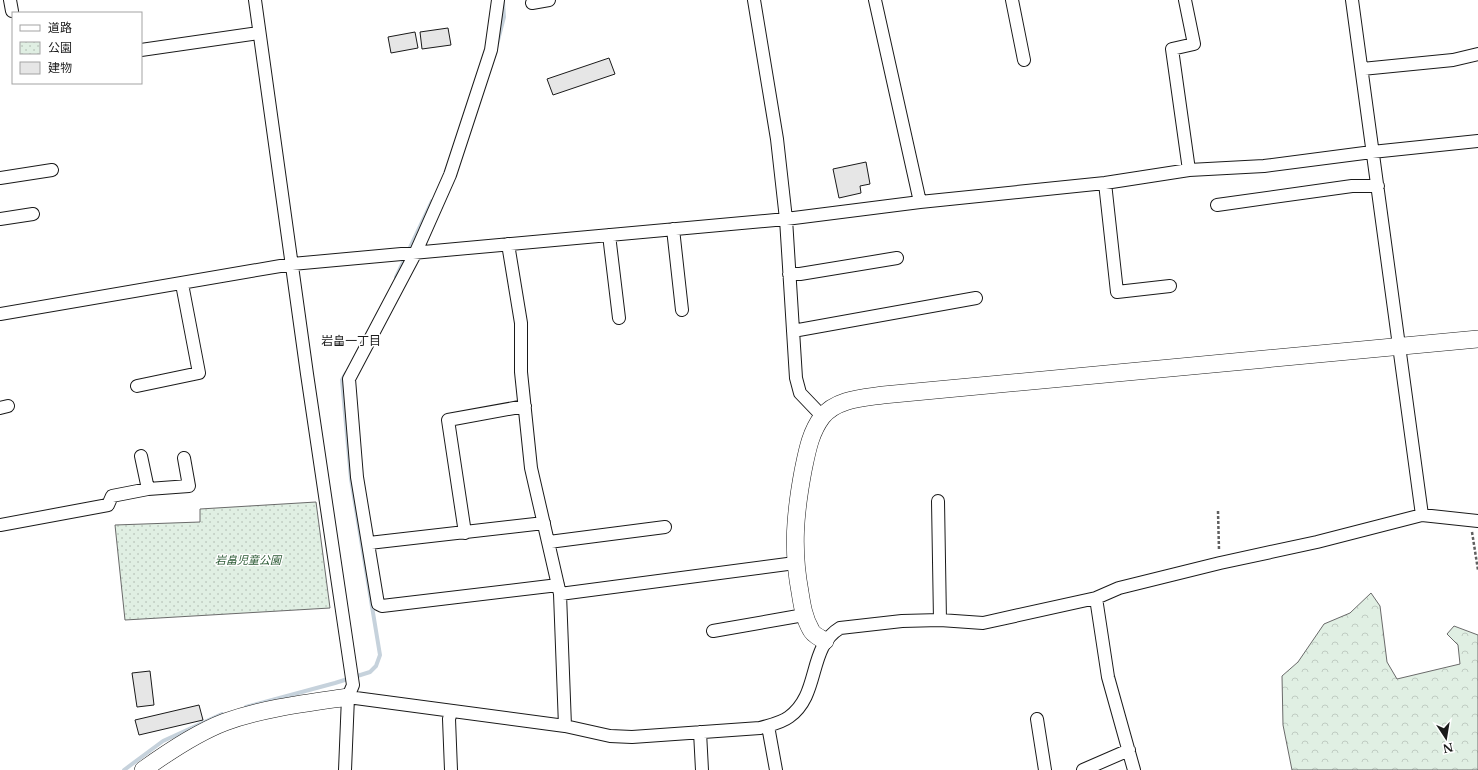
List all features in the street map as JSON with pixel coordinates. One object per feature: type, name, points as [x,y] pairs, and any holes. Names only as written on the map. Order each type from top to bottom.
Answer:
[{"type":"street","points":[[255,0],[353,685],[348,697],[345,770]]},
{"type":"street","points":[[498,0],[491,50],[450,176],[415,254],[349,379],[357,477],[378,604],[382,606],[559,590],[795,563]]},
{"type":"street","points":[[532,4],[549,0]]},
{"type":"street","points":[[754,0],[777,139],[786,219],[796,378],[800,393],[822,416]]},
{"type":"street","points":[[875,0],[920,202]]},
{"type":"street","points":[[1012,0],[1024,60]]},
{"type":"street","points":[[1185,0],[1194,44],[1172,49],[1189,170]]},
{"type":"street","points":[[1352,0],[1422,515]]},
{"type":"street","points":[[142,50],[259,33]]},
{"type":"street","points":[[1362,69],[1453,60],[1478,54]]},
{"type":"street","points":[[0,314],[292,264],[786,219],[920,202],[1105,183],[1189,170],[1264,166],[1372,152],[1478,142]]},
{"type":"street","points":[[0,178],[52,170]]},
{"type":"street","points":[[1105,183],[1117,292],[1170,286]]},
{"type":"street","points":[[1217,205],[1352,186],[1378,186]]},
{"type":"street","points":[[0,219],[33,214]]},
{"type":"street","points":[[673,229],[682,310]]},
{"type":"street","points":[[609,235],[619,318]]},
{"type":"street","points":[[508,244],[521,323],[521,372],[531,468],[559,590],[565,726]]},
{"type":"street","points":[[790,274],[800,274],[897,258]]},
{"type":"street","points":[[137,386],[198,373],[182,284]]},
{"type":"street","points":[[793,331],[976,298]]},
{"type":"street","points":[[825,641],[812,632],[804,615],[795,563],[796,508],[808,445],[814,429],[822,416],[830,409],[842,403],[883,395],[1478,339]]},
{"type":"street","points":[[465,532],[448,420],[525,406]]},
{"type":"street","points":[[141,456],[148,489]]},
{"type":"street","points":[[0,525],[108,505],[112,496],[148,489],[189,486],[184,458]]},
{"type":"street","points":[[938,501],[940,620]]},
{"type":"street","points":[[143,770],[186,741],[225,722],[299,704],[348,697],[451,712],[565,726],[610,736],[760,728],[790,717],[806,698],[811,686],[818,654],[825,641],[832,633],[840,628],[902,621],[940,620],[983,624],[1096,598],[1119,588],[1220,563],[1317,542],[1422,515],[1474,520]]},
{"type":"street","points":[[369,544],[544,523]]},
{"type":"street","points":[[549,542],[666,527]]},
{"type":"street","points":[[1096,598],[1108,676],[1134,770]]},
{"type":"street","points":[[714,631],[804,615]]},
{"type":"street","points":[[451,712],[449,719],[451,770]]},
{"type":"street","points":[[1037,719],[1045,770]]},
{"type":"street","points":[[768,726],[776,770]]},
{"type":"street","points":[[700,732],[702,770]]},
{"type":"street","points":[[1083,770],[1129,750]]},
{"type":"path","points":[[1218,511],[1220,563]]},
{"type":"path","points":[[1474,520],[1478,570]]},
{"type":"green space","name":"岩畠児童公園","points":[[316,502],[330,608],[125,620],[115,525],[200,522],[200,509]]},
{"type":"green space","points":[[1371,593],[1380,606],[1387,662],[1397,679],[1460,664],[1458,645],[1447,634],[1454,626],[1478,635],[1478,770],[1292,770],[1283,725],[1282,676],[1298,662],[1324,624],[1350,613]]},
{"type":"building","points":[[448,28],[451,45],[422,49],[420,32]]},
{"type":"building","points":[[415,32],[418,48],[391,53],[388,37]]},
{"type":"building","points":[[609,58],[615,74],[553,95],[547,79]]},
{"type":"building","points":[[866,162],[870,184],[860,186],[861,193],[839,198],[833,169]]},
{"type":"building","points":[[150,671],[154,705],[137,707],[132,673]]},
{"type":"building","points":[[199,705],[203,720],[139,735],[135,720]]},
{"type":"waterway","points":[[495,52],[504,17],[503,2]]},
{"type":"waterway","points":[[396,277],[432,201]]},
{"type":"waterway","points":[[246,707],[370,672],[376,666],[380,655],[351,479],[342,380],[346,373]]},
{"type":"waterway","points":[[124,770],[163,741],[222,714]]},
{"type":"district","name":"岩畠一丁目","points":[[351,340]]}]
